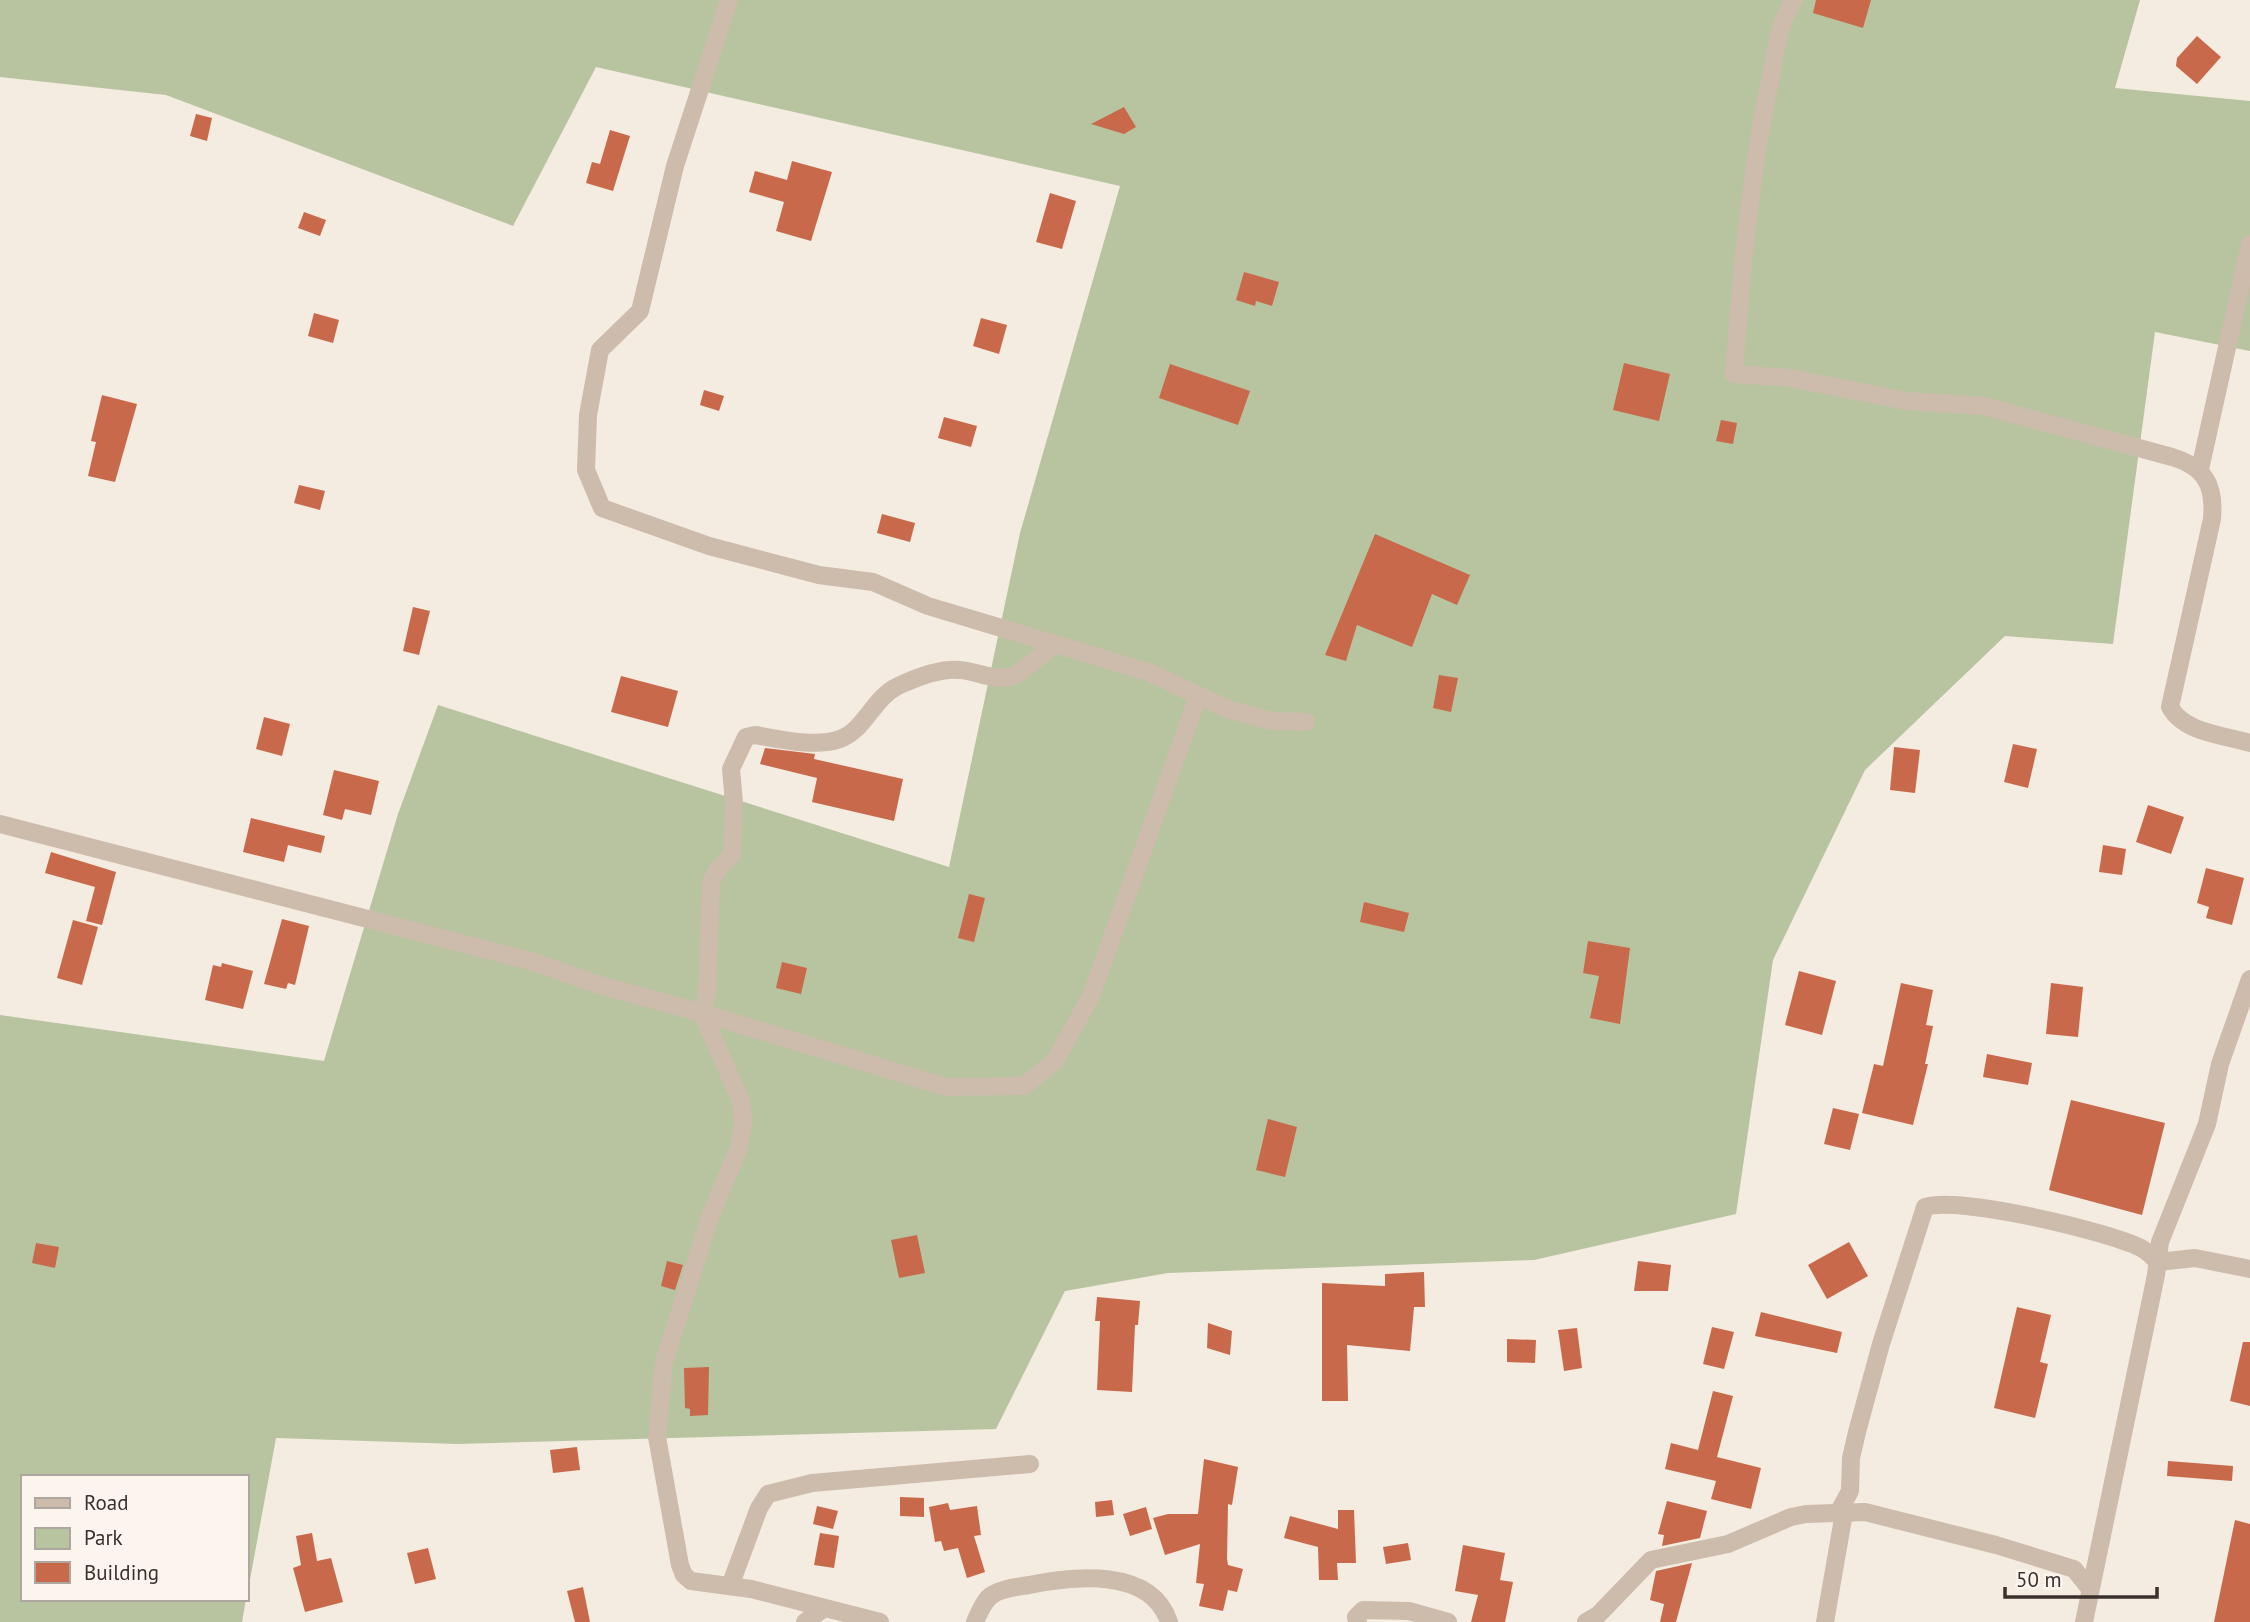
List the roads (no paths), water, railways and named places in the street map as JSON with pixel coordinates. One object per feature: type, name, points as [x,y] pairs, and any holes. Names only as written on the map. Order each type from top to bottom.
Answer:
[{"type":"street","points":[[729,0],[675,166],[640,311],[600,350],[588,415],[586,470],[602,508],[709,546],[819,575],[873,582],[928,606],[1148,672],[1230,710],[1272,721],[1306,722]]},
{"type":"street","points":[[1794,0],[1781,27],[1760,125],[1741,285],[1734,374],[1790,378],[1906,401],[1984,406],[2172,457],[2200,469],[2210,483],[2212,519],[2169,707],[2175,717],[2185,724],[2250,743]]},
{"type":"street","points":[[2200,469],[2250,244]]},
{"type":"street","points":[[880,1622],[730,1586],[702,1584],[684,1575],[657,1437],[664,1362],[710,1217],[733,1166],[743,1122],[740,1101],[702,1013],[706,993],[711,883],[718,869],[732,855],[734,803],[731,769],[746,737],[755,735],[824,743],[840,739],[853,732],[881,696],[898,686],[944,671],[959,670],[1002,678],[1016,675],[1055,644]]},
{"type":"street","points":[[0,824],[534,962],[596,984],[702,1013],[946,1087],[1024,1086],[1055,1061],[1091,996],[1198,696]]},
{"type":"street","points":[[2084,1622],[2160,1242],[2207,1124],[2220,1064],[2245,1009],[2250,979]]},
{"type":"street","points":[[1825,1622],[1841,1513],[1850,1491],[1851,1458],[1925,1207],[1934,1204],[1973,1207],[2056,1222],[2142,1248],[2158,1262]]},
{"type":"street","points":[[2142,1248],[2160,1242]]},
{"type":"street","points":[[2158,1262],[2176,1257],[2195,1258],[2250,1269]]},
{"type":"street","points":[[730,1586],[758,1508],[768,1494],[812,1483],[1030,1464]]},
{"type":"street","points":[[1850,1491],[1866,1512]]},
{"type":"street","points":[[1586,1622],[1598,1615],[1651,1560],[1728,1544],[1791,1517],[1841,1513],[1866,1512],[2061,1563],[2074,1569],[2090,1589]]},
{"type":"street","points":[[975,1622],[990,1596],[1003,1590],[1060,1578],[1092,1577],[1119,1582],[1144,1591],[1160,1604],[1169,1622]]},
{"type":"street","points":[[795,1601],[799,1622]]},
{"type":"street","points":[[805,1622],[822,1609]]},
{"type":"street","points":[[1358,1622],[1356,1617],[1363,1610],[1409,1611],[1448,1622]]}]
